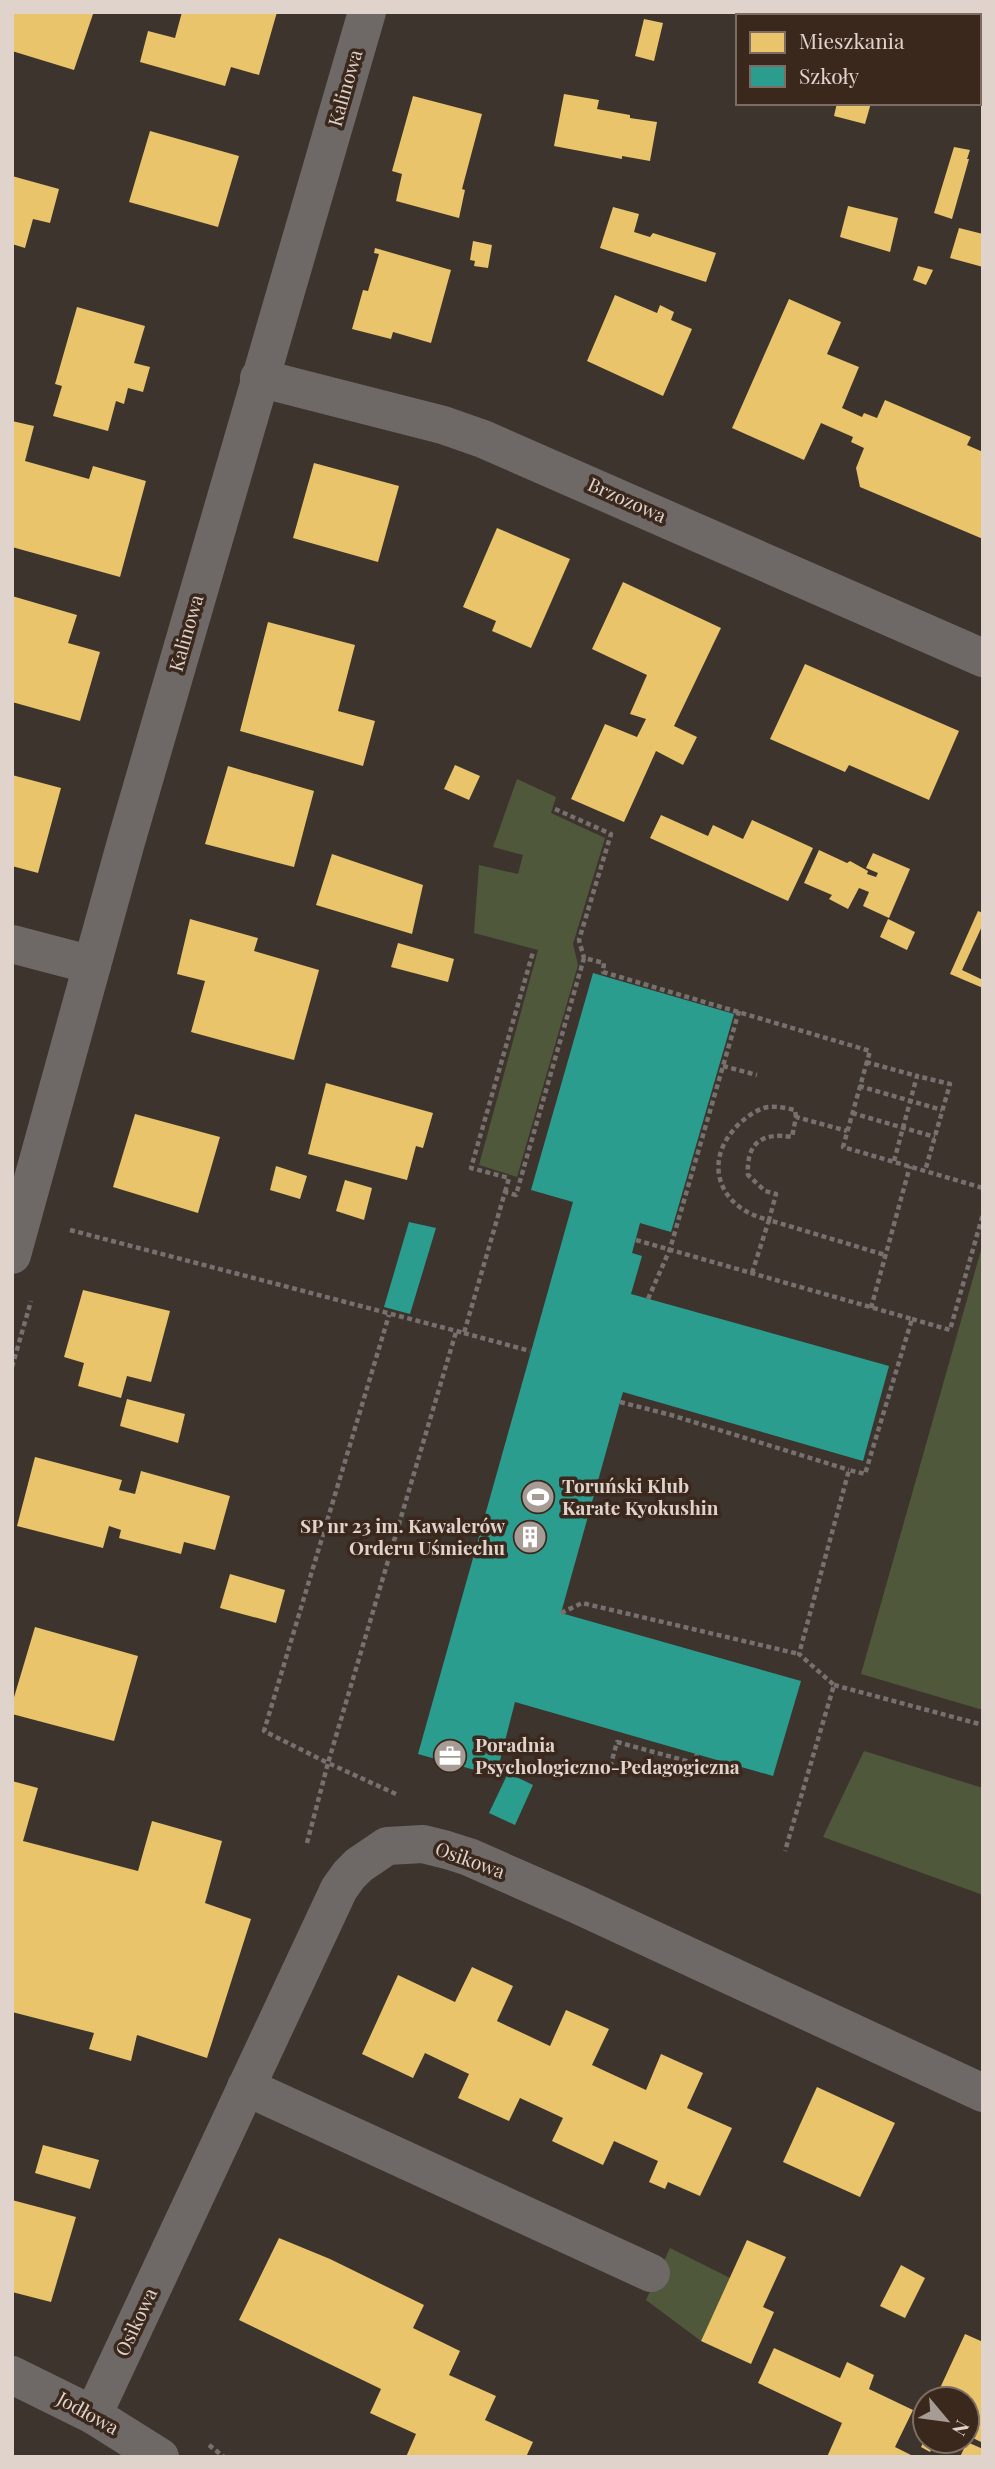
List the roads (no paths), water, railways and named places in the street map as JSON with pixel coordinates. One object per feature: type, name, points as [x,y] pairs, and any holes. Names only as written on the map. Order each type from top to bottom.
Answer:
[{"type":"street","name":"Kalinowa","points":[[12,1255],[259,378],[367,12]]},
{"type":"street","name":"Brzozowa","points":[[259,378],[443,425],[494,443],[983,658]]},
{"type":"street","points":[[12,944],[92,965]]},
{"type":"street","name":"Osikowa","points":[[93,2415],[335,1897],[349,1875],[366,1858],[387,1846],[423,1844],[469,1857],[983,2093]]},
{"type":"street","points":[[246,2087],[651,2273]]},
{"type":"street","name":"Jodłowa","points":[[12,2375],[93,2415],[160,2457]]},
{"type":"place","name":"Toruński Klub Karate Kyokushin","points":[[538,1497]]},
{"type":"place","name":"SP nr 23 im. Kawalerów Orderu Uśmiechu","points":[[530,1537]]},
{"type":"place","name":"Poradnia Psychologiczno-Pedagogiczna","points":[[450,1756]]}]
